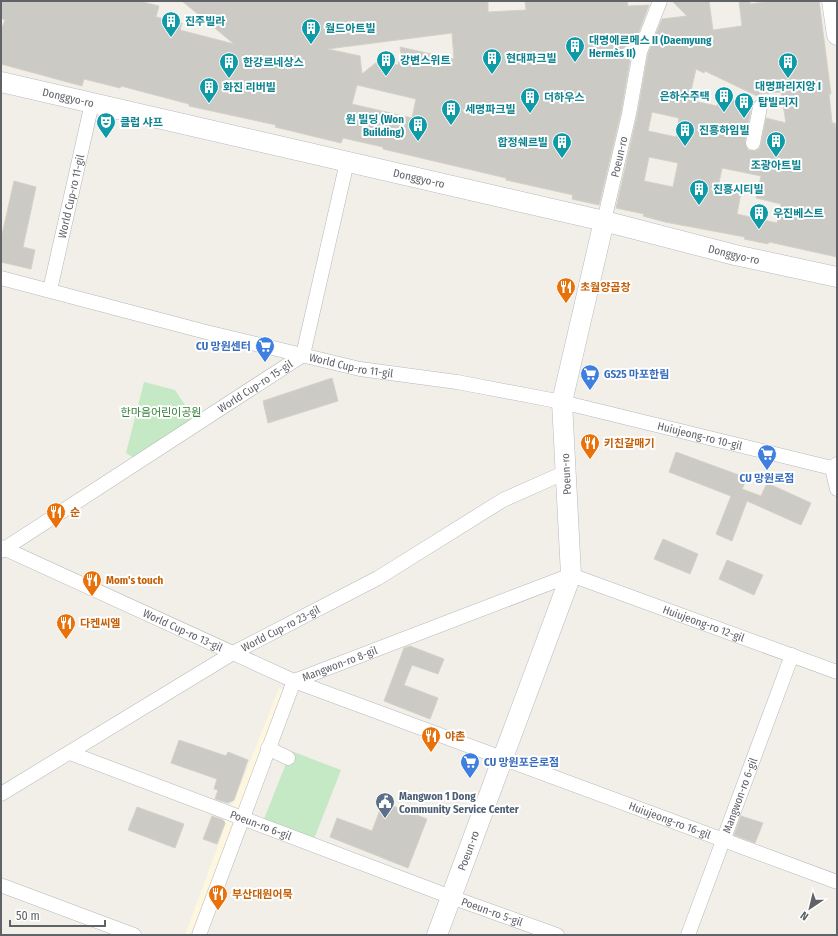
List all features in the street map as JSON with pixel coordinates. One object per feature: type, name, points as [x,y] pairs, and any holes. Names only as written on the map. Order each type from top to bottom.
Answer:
[{"type":"street","name":"Poeun-ro","points":[[437,935],[571,575],[562,402],[629,114],[640,52],[660,1]]},
{"type":"street","points":[[832,1],[837,35]]},
{"type":"street","name":"Donggyo-ro","points":[[1,82],[604,221],[732,255],[837,277]]},
{"type":"street","name":"World Cup-ro 11-gil","points":[[50,290],[92,103]]},
{"type":"street","points":[[753,143],[760,107]]},
{"type":"street","name":"World Cup-ro 15-gil","points":[[2,549],[303,355],[347,162]]},
{"type":"street","name":"World Cup-ro 11-gil","points":[[1,278],[360,369],[457,382],[562,402]]},
{"type":"street","name":"Huiujeong-ro 10-gil","points":[[562,402],[834,466]]},
{"type":"street","points":[[834,466],[837,489]]},
{"type":"street","name":"World Cup-ro 23-gil","points":[[1,794],[233,653],[378,578],[503,500],[566,472]]},
{"type":"street","name":"World Cup-ro 13-gil","points":[[2,549],[294,681],[502,758]]},
{"type":"street","name":"Huiujeong-ro 12-gil","points":[[571,575],[837,672]]},
{"type":"street","name":"Mangwon-ro 8-gil","points":[[199,935],[294,681],[571,575]]},
{"type":"street","name":"Mangwon-ro 6-gil","points":[[688,935],[792,655]]},
{"type":"street","points":[[268,748],[288,758]]},
{"type":"street","name":"Poeun-ro 6-gil","points":[[70,753],[451,897]]},
{"type":"street","name":"Huiujeong-ro 16-gil","points":[[502,758],[837,882]]},
{"type":"street","points":[[2,886],[134,935]]},
{"type":"street","name":"Poeun-ro 5-gil","points":[[451,897],[556,935]]},
{"type":"shaded area","points":[[279,688],[291,693],[204,935],[185,935],[226,824],[224,816],[235,800]]},
{"type":"green space","name":"한마음어린이공원","points":[[144,382],[175,390],[194,419],[134,458],[126,453]]},
{"type":"green space","points":[[291,751],[341,770],[314,839],[264,819]]},
{"type":"building","points":[[1,1],[139,1],[159,6],[156,17],[182,23],[180,30],[234,44],[182,1],[488,1],[488,12],[526,10],[525,1],[627,1],[628,6],[649,5],[637,37],[614,56],[630,60],[621,112],[599,205],[572,199],[573,195],[383,149],[383,147],[343,138],[341,143],[275,127],[276,125],[189,106],[189,104],[121,86],[120,88],[84,79],[82,86],[1,64],[1,30],[5,20],[1,18]],"holes":[[[452,33],[454,59],[400,47],[401,53],[398,65],[378,61],[362,74],[360,56],[327,49]],[[357,85],[416,99],[412,118],[352,104]]]},
{"type":"building","points":[[672,1],[709,1],[713,30],[742,26],[739,1],[750,1],[750,4],[772,1],[819,1],[831,94],[829,94],[832,123],[835,123],[837,134],[837,257],[769,242],[768,244],[744,239],[745,237],[665,222],[643,216],[644,214],[616,208],[637,116],[648,54],[662,19],[687,16]],"holes":[[[696,69],[704,73],[705,71],[759,97],[759,94],[781,92],[786,123],[766,118],[760,148],[755,151],[748,150],[745,141],[752,104],[719,97],[717,106],[689,100]],[[652,112],[679,118],[676,137],[648,131]],[[649,157],[678,163],[673,187],[644,181]],[[722,168],[761,176],[756,198],[781,204],[777,223],[737,214],[741,193],[718,188]]]},
{"type":"building","points":[[14,181],[36,187],[23,247],[35,250],[31,269],[1,262],[1,239]]},
{"type":"building","points":[[332,378],[338,401],[268,423],[263,401]]},
{"type":"building","points":[[676,452],[747,478],[742,489],[761,496],[767,483],[811,503],[801,525],[747,501],[732,541],[716,534],[731,496],[669,472]]},
{"type":"building","points":[[663,539],[698,554],[690,574],[654,559]]},
{"type":"building","points":[[727,560],[763,575],[754,595],[719,579]]},
{"type":"building","points":[[410,646],[444,659],[438,674],[412,665],[404,685],[438,698],[430,719],[384,701],[404,648]]},
{"type":"building","points":[[179,740],[226,756],[228,752],[248,760],[234,800],[228,803],[215,799],[218,790],[214,789],[217,779],[171,763]]},
{"type":"building","points":[[383,802],[427,819],[408,868],[330,837],[337,818],[372,831]]},
{"type":"building","points":[[137,807],[184,824],[175,848],[128,830]]},
{"type":"building","points":[[212,816],[223,820],[225,823],[217,844],[203,839]]},
{"type":"building","points":[[741,816],[763,823],[755,843],[734,835]]},
{"type":"place","name":"진주빌라","points":[[171,38]]},
{"type":"place","name":"월드아트빌","points":[[311,45]]},
{"type":"place","name":"대명에르메스 II (Daemyung Hermès II)","points":[[575,63]]},
{"type":"place","name":"현대파크빌","points":[[492,75]]},
{"type":"place","name":"강변스위트","points":[[386,77]]},
{"type":"place","name":"한강르네상스","points":[[229,79]]},
{"type":"place","name":"대명파리지앙 I","points":[[788,79]]},
{"type":"place","name":"화진 리버빌","points":[[209,104]]},
{"type":"place","name":"은하수주택","points":[[724,113]]},
{"type":"place","name":"더하우스","points":[[530,114]]},
{"type":"place","name":"탑빌리지","points":[[744,119]]},
{"type":"place","name":"세명파크빌","points":[[451,126]]},
{"type":"place","name":"클럽 샤프","points":[[106,139]]},
{"type":"place","name":"원 빌딩 (Won Building)","points":[[418,142]]},
{"type":"place","name":"진흥하임빌","points":[[685,147]]},
{"type":"place","name":"조광아트빌","points":[[776,158]]},
{"type":"place","name":"합정쉐르빌","points":[[562,159]]},
{"type":"place","name":"진흥시티빌","points":[[699,206]]},
{"type":"place","name":"우진베스트","points":[[759,230]]},
{"type":"place","name":"초월양곱창","points":[[566,304]]},
{"type":"place","name":"CU 망원센터","points":[[265,363]]},
{"type":"place","name":"GS25 마포한림","points":[[590,391]]},
{"type":"place","name":"키친갈매기","points":[[590,460]]},
{"type":"place","name":"CU 망원로점","points":[[767,471]]},
{"type":"place","name":"순","points":[[56,529]]},
{"type":"place","name":"Mom's touch","points":[[92,597]]},
{"type":"place","name":"다켄씨엘","points":[[66,640]]},
{"type":"place","name":"야촌","points":[[431,753]]},
{"type":"place","name":"CU 망원포은로점","points":[[470,779]]},
{"type":"place","name":"Mangwon 1 Dong Community Service Center","points":[[385,819]]},
{"type":"place","name":"부산대원어묵","points":[[218,911]]}]
